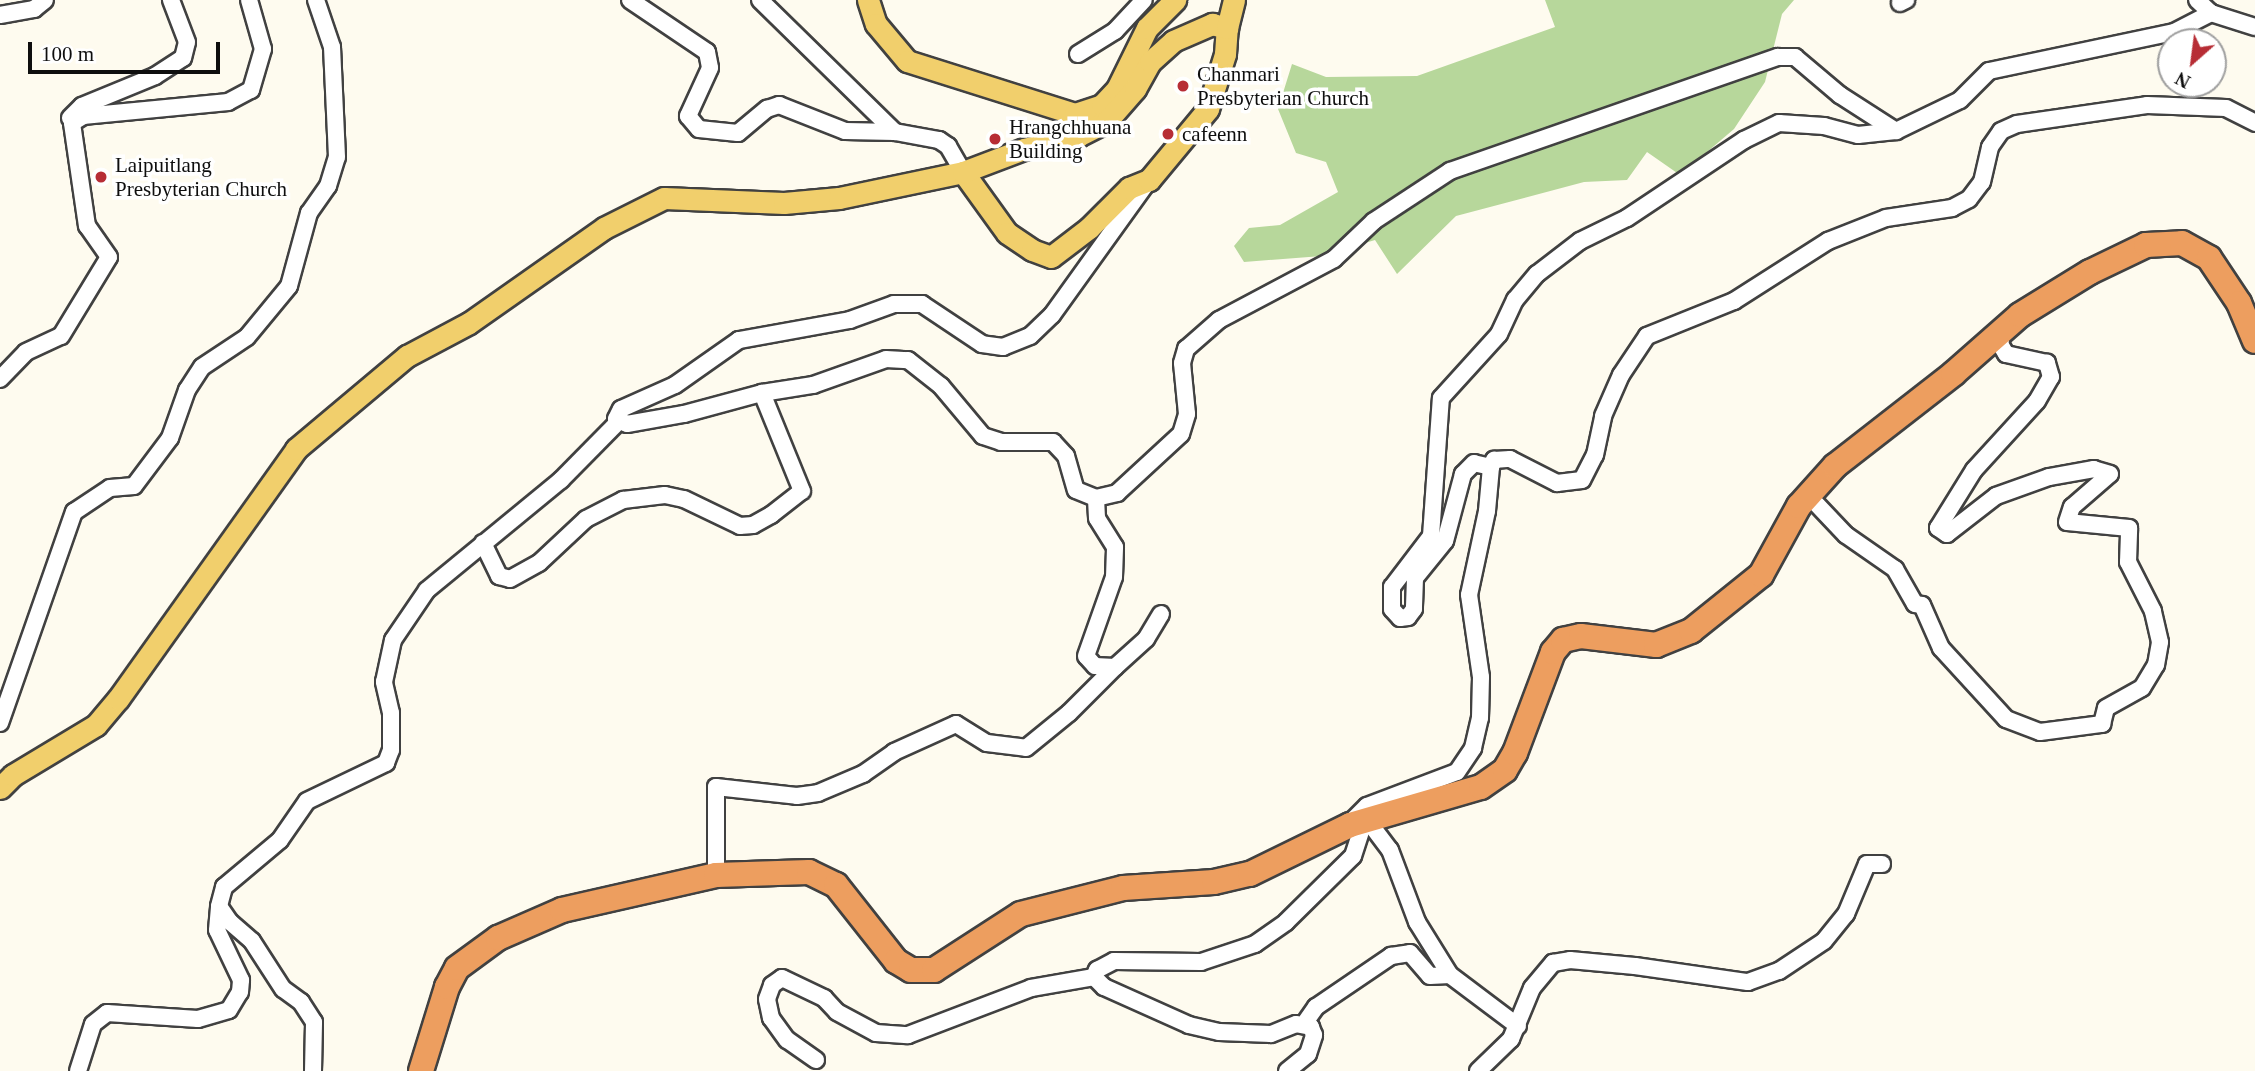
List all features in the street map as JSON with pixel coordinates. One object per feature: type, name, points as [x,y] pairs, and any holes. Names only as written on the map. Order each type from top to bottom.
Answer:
[{"type":"highway","points":[[421,1071],[447,986],[473,952],[562,910],[716,875],[783,871],[824,877],[850,900],[879,945],[896,961],[911,970],[934,970],[1021,914],[1123,888],[1214,882],[1250,874],[1361,822],[1458,797],[1497,777],[1515,753],[1553,652],[1563,640],[1581,636],[1656,645],[1691,631],[1761,575],[1808,495],[1835,466],[2003,330],[2090,272],[2146,245],[2167,241],[2195,248],[2209,258],[2239,303],[2255,341]]},
{"type":"main road","points":[[868,0],[876,24],[907,61],[1075,114],[1102,105],[1110,97],[1147,28],[1175,0]]},
{"type":"main road","points":[[0,788],[13,775],[96,725],[118,699],[244,516],[296,449],[407,356],[469,323],[604,228],[664,198],[814,201],[963,172],[1024,149],[1077,136],[1106,122],[1135,89],[1150,62],[1173,41],[1230,16],[1225,54],[1208,109],[1149,180],[1129,188],[1089,228],[1051,257],[1031,250],[1007,233],[963,172]]},
{"type":"street","points":[[0,15],[34,9],[45,0]]},
{"type":"street","points":[[0,379],[26,352],[61,336],[108,257],[87,226],[71,116],[82,106],[155,76],[183,58],[187,46],[185,32],[172,0]]},
{"type":"street","points":[[72,123],[83,116],[228,102],[251,90],[262,49],[249,0]]},
{"type":"street","points":[[0,723],[74,512],[110,488],[134,486],[170,438],[187,390],[202,368],[247,337],[289,286],[305,224],[333,176],[337,157],[332,47],[316,0]]},
{"type":"street","points":[[630,0],[707,52],[709,68],[688,116],[699,129],[738,133],[767,109],[779,105],[845,131],[895,132],[945,143],[963,172]]},
{"type":"street","points":[[760,0],[895,132]]},
{"type":"street","points":[[1078,54],[1115,31],[1144,0]]},
{"type":"street","points":[[1230,16],[1247,0]]},
{"type":"street","points":[[2197,0],[2211,13],[2255,27]]},
{"type":"street","points":[[1491,467],[1474,463],[1463,474],[1445,541],[1415,578],[1414,610],[1408,617],[1396,615],[1392,587],[1431,536],[1441,398],[1499,334],[1515,300],[1536,274],[1580,242],[1627,218],[1744,140],[1780,123],[1824,126],[1858,135],[1896,131],[1960,100],[1989,71],[2174,32],[2211,13]]},
{"type":"street","points":[[618,422],[684,414],[762,393],[813,385],[886,359],[908,360],[941,386],[984,436],[1001,442],[1044,440],[1062,448],[1076,490],[1096,498],[1117,494],[1140,477],[1181,434],[1187,414],[1182,363],[1186,349],[1219,320],[1334,259],[1374,221],[1450,171],[1778,57],[1796,57],[1840,95],[1896,131]]},
{"type":"street","points":[[1094,977],[1097,970],[1114,961],[1200,962],[1255,944],[1286,922],[1353,856],[1367,806],[1457,772],[1474,748],[1480,718],[1481,677],[1469,595],[1487,511],[1494,460],[1510,459],[1557,483],[1582,480],[1595,455],[1603,416],[1621,375],[1647,336],[1734,301],[1828,241],[1886,218],[1952,208],[1969,199],[1982,182],[1990,147],[2001,131],[2017,124],[2147,105],[2226,108],[2255,123]]},
{"type":"street","points":[[78,1071],[93,1024],[107,1013],[198,1019],[229,1010],[240,992],[242,980],[217,930],[224,887],[280,840],[307,800],[386,763],[391,750],[391,713],[384,682],[393,640],[427,590],[561,480],[618,422],[621,409],[675,385],[740,340],[850,320],[894,304],[922,304],[982,344],[1003,347],[1030,336],[1103,248],[1149,180]]},
{"type":"street","points":[[1808,495],[1846,535],[1895,569],[1914,604],[1922,605],[1941,648],[2006,719],[2040,732],[2102,724],[2106,708],[2142,688],[2152,675],[2160,642],[2153,611],[2128,562],[2129,528],[2067,522],[2072,507],[2110,474],[2077,470],[2041,479],[1981,505],[1952,531],[1942,532],[1938,528],[1974,470],[2037,401],[2051,377],[2047,363],[2006,354],[2000,344],[2003,330]]},
{"type":"street","points":[[483,543],[499,576],[510,579],[540,563],[586,519],[623,500],[665,495],[684,499],[740,526],[771,515],[802,491],[762,393]]},
{"type":"street","points":[[1096,498],[1097,518],[1115,547],[1114,577],[1086,653],[1089,663],[1115,667]]},
{"type":"street","points":[[716,875],[716,787],[797,796],[818,793],[956,724],[987,743],[1026,748],[1146,639],[1161,614]]},
{"type":"street","points":[[1361,822],[1390,850],[1417,922],[1450,975],[1518,1026]]},
{"type":"street","points":[[1478,1071],[1501,1051],[1518,1026],[1532,988],[1553,963],[1570,960],[1635,966],[1728,982],[1764,978],[1836,930],[1858,891],[1867,864],[1882,864]]},
{"type":"street","points":[[219,906],[314,1023],[313,1071]]},
{"type":"street","points":[[1094,977],[1104,987],[1189,1025],[1219,1032],[1271,1034],[1304,1024],[1316,1007],[1391,956],[1410,953],[1430,976],[1450,975]]},
{"type":"street","points":[[816,1060],[787,1040],[771,1018],[767,999],[772,985],[782,978],[824,998],[837,1012],[876,1033],[908,1035],[1031,988],[1094,977]]},
{"type":"street","points":[[1287,1071],[1308,1054],[1313,1044],[1311,1027],[1304,1024]]},
{"type":"green space","points":[[1545,0],[1794,0],[1782,14],[1765,82],[1734,129],[1680,175],[1647,152],[1627,180],[1584,182],[1456,216],[1397,274],[1375,240],[1322,256],[1244,262],[1234,246],[1249,228],[1280,225],[1338,192],[1326,162],[1296,153],[1278,109],[1292,64],[1326,77],[1417,76],[1555,27]]},
{"type":"place","name":"Chanmari Presbyterian Church","points":[[1183,86]]},
{"type":"place","name":"cafeenn","points":[[1168,134]]},
{"type":"place","name":"Hrangchhuana Building","points":[[995,139]]},
{"type":"place","name":"Laipuitlang Presbyterian Church","points":[[101,177]]}]
